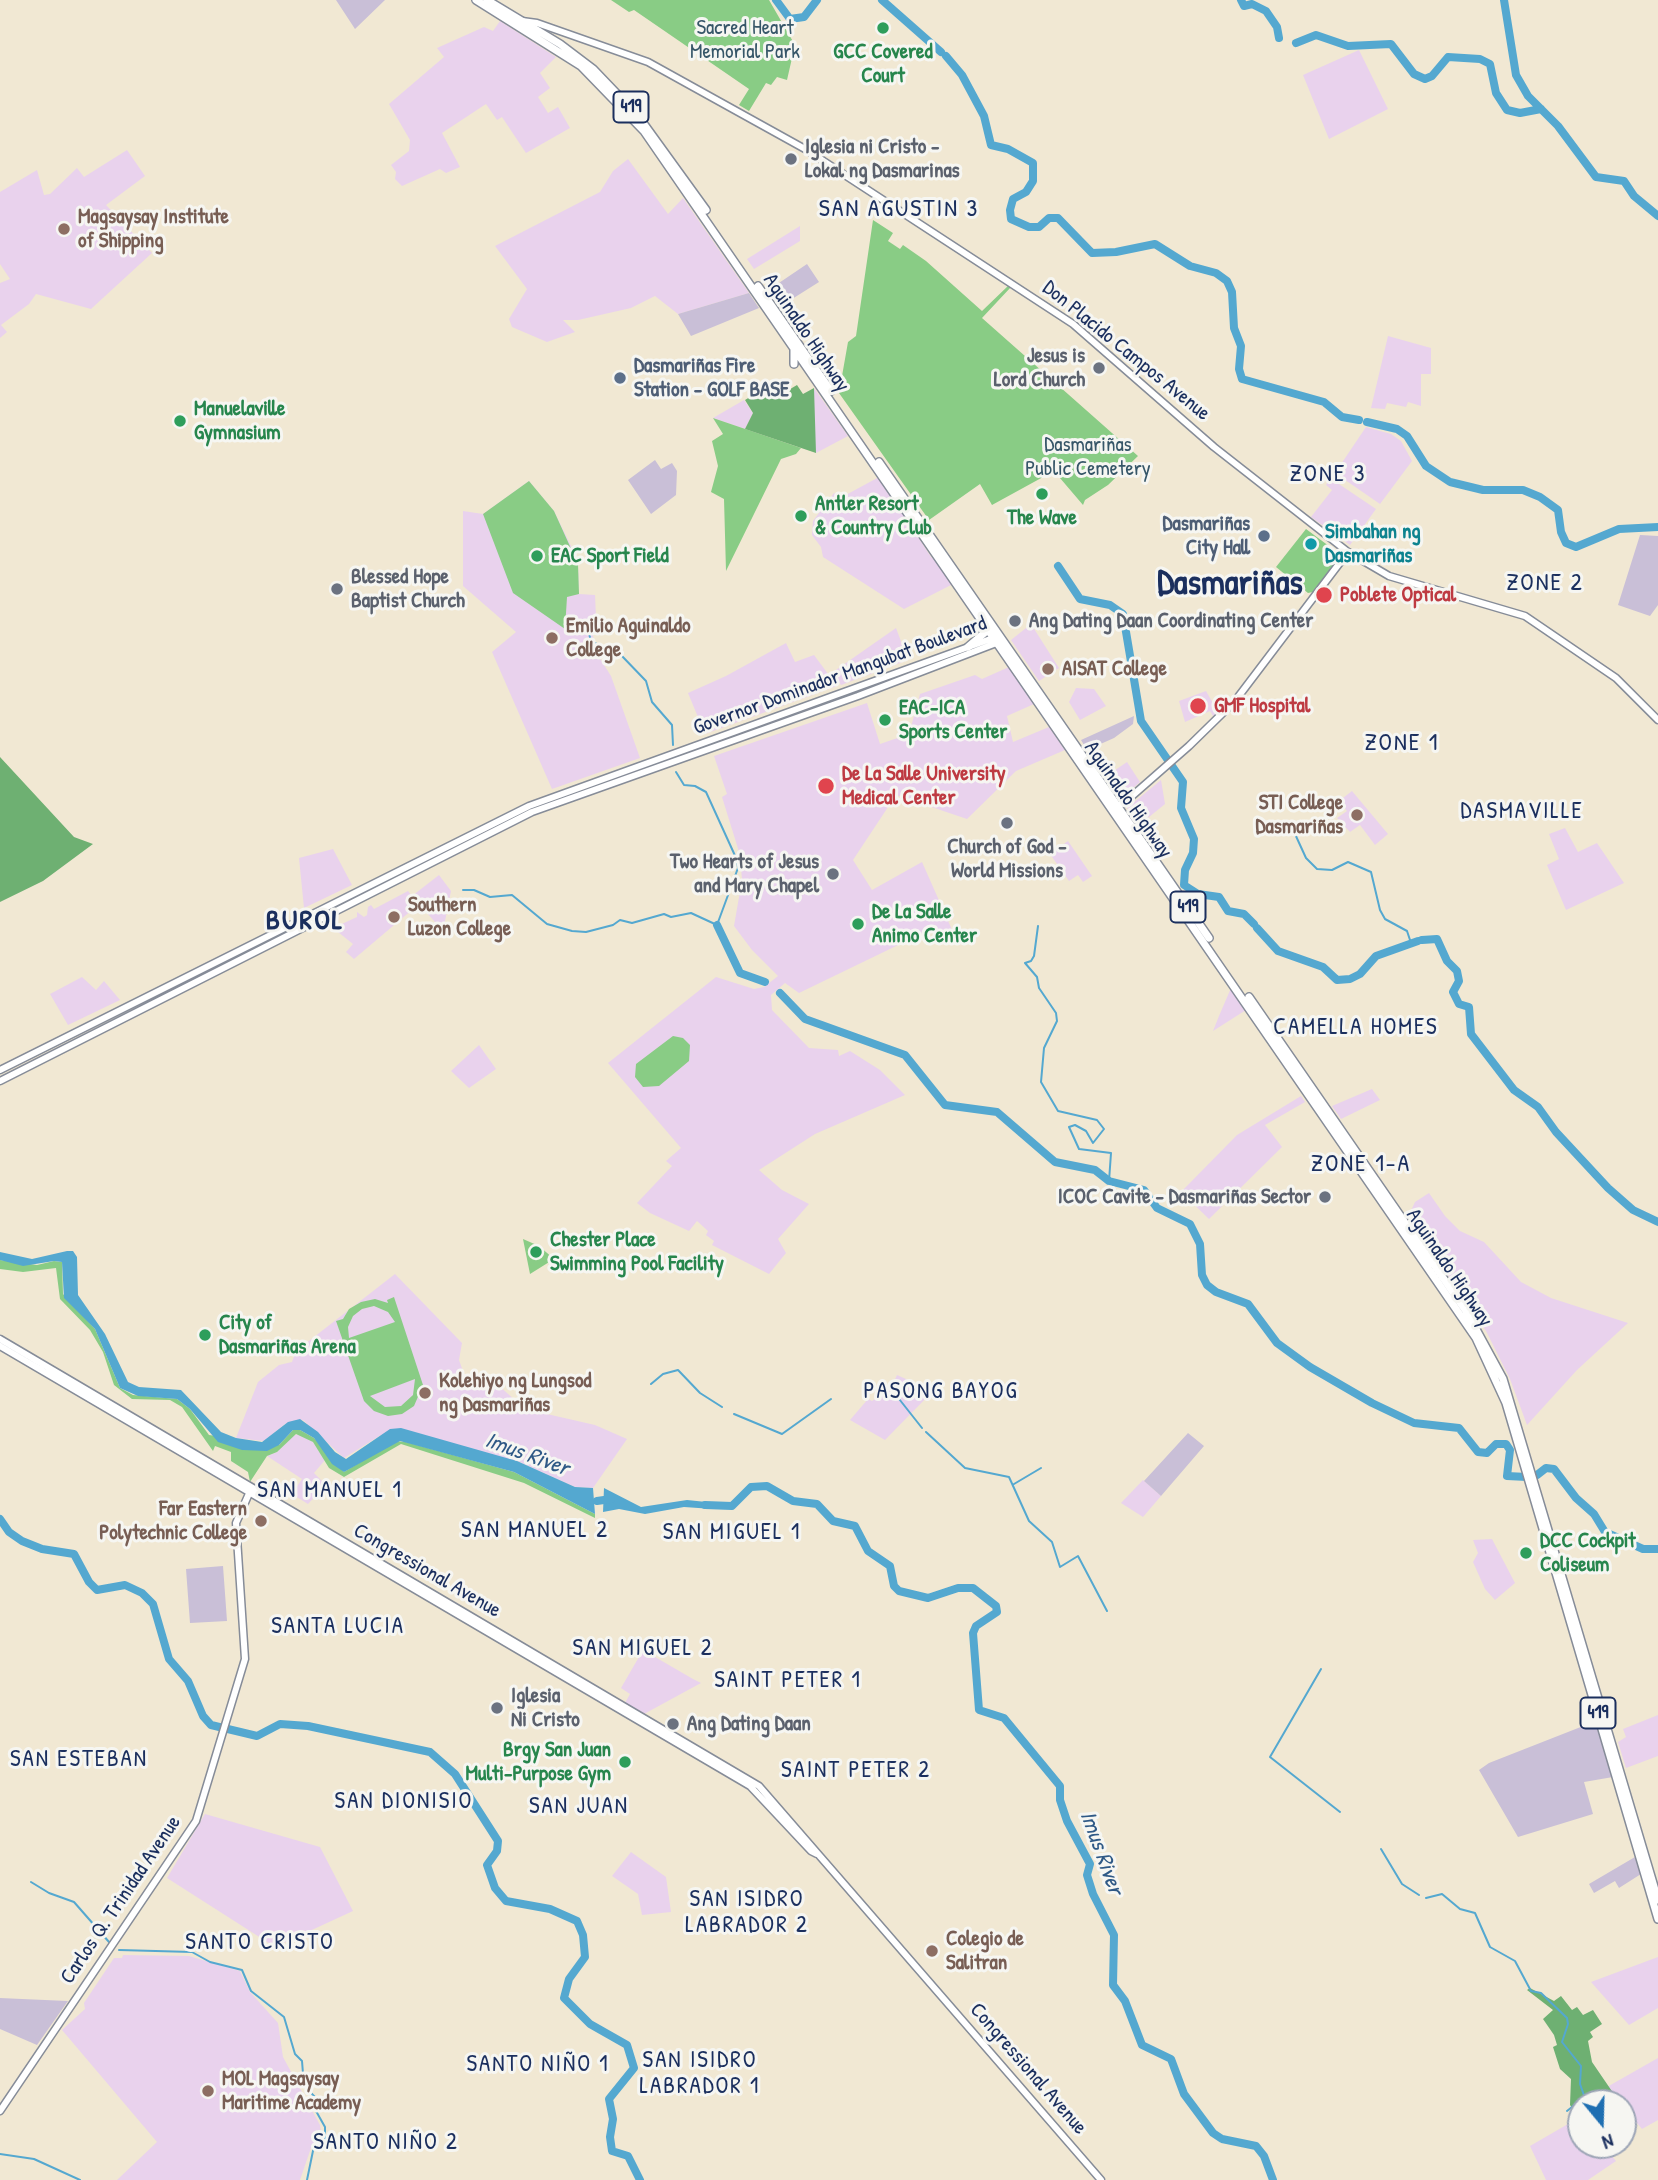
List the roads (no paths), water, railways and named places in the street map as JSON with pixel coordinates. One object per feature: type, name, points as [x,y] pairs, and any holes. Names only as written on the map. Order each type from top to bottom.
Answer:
[{"type":"highway","name":"Aguinaldo Highway","points":[[476,0],[517,21],[586,63],[643,122],[998,639],[1466,1311],[1503,1379],[1658,1900]]},
{"type":"highway","name":"Aguinaldo Highway","points":[[487,0],[581,66],[634,117],[998,639]]},
{"type":"highway","points":[[793,346],[794,364]]},
{"type":"highway","points":[[968,647],[989,629]]},
{"type":"highway","name":"Aguinaldo Highway","points":[[1534,1483],[1658,1919]]},
{"type":"main road","name":"Don Placido Campos Avenue","points":[[517,21],[537,23],[648,62],[691,83],[822,159],[1073,324],[1214,447],[1348,552],[1389,576],[1525,616],[1616,678],[1658,720]]},
{"type":"main road","points":[[1115,807],[1175,759],[1235,701],[1348,552]]},
{"type":"main road","name":"Governor Dominador Mangubat Boulevard","points":[[0,1070],[555,800],[968,647],[998,639]]},
{"type":"main road","name":"Governor Dominador Mangubat Boulevard","points":[[555,800],[813,713],[998,639]]},
{"type":"main road","name":"Governor Dominador Mangubat Boulevard","points":[[0,1081],[219,965]]},
{"type":"main road","name":"Congressional Avenue","points":[[0,1339],[251,1490]]},
{"type":"main road","name":"Congressional Avenue","points":[[0,1346],[765,1791],[1101,2180]]},
{"type":"main road","name":"Carlos Q. Trinidad Avenue","points":[[0,2111],[196,1821],[245,1660],[236,1528],[239,1512],[251,1490]]},
{"type":"water","points":[[73,1251],[77,1257],[78,1295],[105,1334],[128,1382],[139,1387],[181,1390],[221,1432],[236,1438],[262,1442],[288,1422],[300,1419],[346,1459],[390,1429],[401,1428],[517,1461],[575,1487],[593,1488],[595,1514],[514,1472],[400,1441],[344,1472],[332,1464],[314,1438],[300,1430],[293,1430],[279,1445],[267,1451],[242,1450],[218,1442],[190,1409],[177,1399],[138,1396],[120,1388],[95,1329],[64,1298],[62,1262],[23,1266],[0,1260],[0,1252],[32,1259]]},
{"type":"water","points":[[604,1488],[641,1507],[687,1500],[716,1503],[713,1509],[684,1507],[645,1514],[619,1509],[603,1512]]},
{"type":"waterway","points":[[776,0],[790,19],[804,17],[817,0]]},
{"type":"waterway","points":[[882,0],[941,52]]},
{"type":"waterway","points":[[1241,0],[1244,6],[1252,4],[1266,11],[1277,27],[1279,38]]},
{"type":"waterway","points":[[1504,0],[1516,75],[1528,96],[1558,126],[1596,177],[1624,181],[1634,196],[1658,216]]},
{"type":"waterway","points":[[1296,43],[1316,35],[1348,46],[1391,44],[1414,74],[1425,79],[1432,76],[1448,57],[1480,59],[1490,64],[1496,93],[1507,110],[1520,113],[1541,109]]},
{"type":"waterway","points":[[946,56],[962,75],[984,116],[991,145],[1008,149],[1033,163],[1033,181],[1026,192],[1013,199],[1011,219],[1029,227],[1039,227],[1049,218],[1058,218],[1092,253],[1116,252],[1155,244],[1190,266],[1216,273],[1227,281],[1232,292],[1234,328],[1241,346],[1239,369],[1242,379],[1324,402],[1342,417],[1359,420]]},
{"type":"waterway","points":[[1367,422],[1397,429],[1407,436],[1426,466],[1450,482],[1483,490],[1523,490],[1540,497],[1558,510],[1561,532],[1566,543],[1576,547],[1619,529],[1658,527]]},
{"type":"waterway","points":[[1058,566],[1080,599],[1110,605],[1123,614],[1141,721],[1183,782],[1181,808],[1194,839],[1193,853],[1185,870],[1184,885],[1198,894],[1219,897],[1228,911],[1244,914],[1254,924]]},
{"type":"waterway","points":[[588,630],[591,641],[604,648]]},
{"type":"waterway","points":[[614,652],[620,654],[646,681],[652,702],[672,725],[673,745]]},
{"type":"waterway","points":[[463,890],[474,890],[490,897],[512,895],[547,924],[572,931],[586,932],[613,925],[620,920],[632,923],[664,914],[671,917],[691,913],[717,925],[738,868],[737,860],[706,792],[695,786],[684,785],[676,772]]},
{"type":"waterway","points":[[1295,834],[1306,858],[1317,869],[1332,870],[1348,862],[1371,872],[1380,910],[1385,919],[1407,931],[1411,943]]},
{"type":"waterway","points":[[717,925],[740,973],[765,982]]},
{"type":"waterway","points":[[1038,926],[1034,956],[1031,961],[1025,963],[1037,977],[1039,988],[1056,1013],[1057,1021],[1044,1048],[1041,1082],[1058,1111],[1097,1120],[1104,1129],[1093,1143],[1086,1131],[1075,1125],[1069,1127],[1079,1149],[1111,1153],[1109,1181]]},
{"type":"waterway","points":[[1257,928],[1278,951],[1323,967],[1337,980],[1350,979],[1360,974],[1376,956],[1418,941]]},
{"type":"waterway","points":[[1422,940],[1437,939],[1447,961],[1457,971],[1459,981],[1453,992],[1459,1004],[1469,1007],[1471,1034],[1514,1090],[1538,1107],[1556,1132],[1608,1188],[1633,1210],[1658,1222]]},
{"type":"waterway","points":[[780,993],[805,1019],[905,1055],[945,1105],[997,1112],[1055,1162],[1095,1170],[1109,1181],[1144,1190],[1157,1208],[1190,1224],[1200,1244],[1202,1275],[1207,1285],[1216,1292],[1248,1304],[1277,1343],[1310,1367],[1372,1403],[1414,1423],[1459,1428],[1478,1452],[1487,1453],[1496,1444],[1506,1444],[1510,1450],[1507,1476],[1527,1477]]},
{"type":"waterway","points":[[651,1384],[663,1374],[678,1370],[700,1393],[722,1407]]},
{"type":"waterway","points":[[892,1390],[922,1428]]},
{"type":"waterway","points":[[734,1414],[782,1434],[831,1399]]},
{"type":"waterway","points":[[926,1432],[965,1468],[1009,1477],[1029,1521],[1052,1542],[1060,1567],[1078,1556],[1107,1611]]},
{"type":"waterway","points":[[1014,1484],[1041,1468]]},
{"type":"waterway","points":[[1537,1475],[1546,1468],[1554,1469],[1576,1498],[1594,1514],[1605,1532],[1643,1549],[1658,1549]]},
{"type":"waterway","name":"Imus River","points":[[705,1505],[732,1506],[751,1487],[767,1486],[793,1501],[817,1504],[833,1521],[855,1526],[868,1551],[890,1566],[894,1586],[899,1591],[928,1598],[958,1588],[973,1588],[996,1606],[997,1612],[976,1626],[973,1633],[979,1710],[1004,1718],[1060,1786],[1060,1800],[1067,1821],[1090,1864],[1087,1875],[1093,1894],[1114,1935],[1113,1985],[1125,2001],[1142,2045],[1171,2059],[1184,2094],[1213,2133],[1222,2139],[1256,2146],[1264,2156],[1273,2180]]},
{"type":"waterway","name":"Imus River","points":[[597,1501],[611,1499]]},
{"type":"waterway","points":[[0,1519],[9,1532],[22,1541],[42,1549],[74,1554],[89,1582],[97,1590],[125,1585],[142,1593],[153,1604],[169,1659],[188,1681],[203,1716],[211,1725],[257,1736],[280,1724],[308,1726],[430,1752],[455,1774],[498,1841],[497,1851],[487,1865],[495,1888],[506,1901],[550,1909],[577,1921],[583,1935],[585,1957],[569,1979],[564,1998],[590,2024],[627,2045],[634,2068],[609,2099],[613,2119],[610,2137],[612,2151],[628,2156],[640,2180]]},
{"type":"waterway","points":[[1321,1669],[1270,1757],[1340,1812]]},
{"type":"waterway","points":[[1381,1849],[1402,1884],[1419,1895]]},
{"type":"waterway","points":[[31,1882],[49,1893],[74,1902],[109,1942]]},
{"type":"waterway","points":[[1426,1898],[1442,1894],[1460,1909],[1475,1913],[1490,1947],[1515,1961],[1531,1991],[1541,1993],[1567,2018],[1568,2024],[1562,2042],[1581,2066],[1582,2089]]},
{"type":"waterway","points":[[119,1950],[192,1952],[210,1962],[242,1970],[251,1991],[284,2017],[295,2054],[302,2061],[304,2086],[317,2099],[316,2111],[325,2127],[325,2140],[314,2146],[307,2180]]},
{"type":"waterway","points":[[0,2154],[34,2159],[80,2180]]},
{"type":"place","name":"GCC Covered Court","points":[[883,28]]},
{"type":"place","name":"Iglesia ni Cristo - Lokal ng Dasmarinas","points":[[791,159]]},
{"type":"place","name":"Magsaysay Institute of Shipping","points":[[64,229]]},
{"type":"place","name":"Jesus is Lord Church","points":[[1099,368]]},
{"type":"place","name":"Dasmariñas Fire Station - GOLF BASE","points":[[620,378]]},
{"type":"place","name":"Manuelaville Gymnasium","points":[[180,421]]},
{"type":"place","name":"The Wave","points":[[1042,494]]},
{"type":"place","name":"Antler Resort & Country Club","points":[[801,516]]},
{"type":"place","name":"Dasmariñas City Hall","points":[[1264,536]]},
{"type":"place","name":"Simbahan ng Dasmariñas","points":[[1311,544]]},
{"type":"place","name":"EAC Sport Field","points":[[537,556]]},
{"type":"place","name":"Blessed Hope Baptist Church","points":[[337,589]]},
{"type":"place","name":"Poblete Optical","points":[[1324,595]]},
{"type":"place","name":"Ang Dating Daan Coordinating Center","points":[[1015,621]]},
{"type":"place","name":"Emilio Aguinaldo College","points":[[552,638]]},
{"type":"place","name":"AISAT College","points":[[1048,669]]},
{"type":"place","name":"GMF Hospital","points":[[1198,706]]},
{"type":"place","name":"EAC-ICA Sports Center","points":[[885,720]]},
{"type":"place","name":"De La Salle University Medical Center","points":[[826,786]]},
{"type":"place","name":"STI College Dasmariñas","points":[[1357,815]]},
{"type":"place","name":"Church of God - World Missions","points":[[1007,823]]},
{"type":"place","name":"Two Hearts of Jesus and Mary Chapel","points":[[833,874]]},
{"type":"place","name":"Southern Luzon College","points":[[394,917]]},
{"type":"place","name":"De La Salle Animo Center","points":[[858,924]]},
{"type":"place","name":"ICOC Cavite - Dasmariñas Sector","points":[[1325,1197]]},
{"type":"place","name":"Chester Place Swimming Pool Facility","points":[[536,1252]]},
{"type":"place","name":"City of Dasmariñas Arena","points":[[205,1335]]},
{"type":"place","name":"Kolehiyo ng Lungsod ng Dasmariñas","points":[[425,1393]]},
{"type":"place","name":"Far Eastern Polytechnic College","points":[[261,1521]]},
{"type":"place","name":"DCC Cockpit Coliseum","points":[[1526,1553]]},
{"type":"place","name":"Iglesia Ni Cristo","points":[[497,1708]]},
{"type":"place","name":"Ang Dating Daan","points":[[673,1724]]},
{"type":"place","name":"Brgy San Juan Multi-Purpose Gym","points":[[625,1762]]},
{"type":"place","name":"Colegio de Salitran","points":[[932,1951]]},
{"type":"place","name":"MOL Magsaysay Maritime Academy","points":[[208,2091]]},
{"type":"district","name":"SAN AGUSTIN 3","points":[[899,210]]},
{"type":"district","name":"ZONE 3","points":[[1328,475]]},
{"type":"district","name":"ZONE 2","points":[[1545,584]]},
{"type":"district","name":"Dasmariñas","points":[[1230,585]]},
{"type":"district","name":"ZONE 1","points":[[1402,744]]},
{"type":"district","name":"DASMAVILLE","points":[[1522,812]]},
{"type":"district","name":"BUROL","points":[[305,922]]},
{"type":"district","name":"CAMELLA HOMES","points":[[1356,1028]]},
{"type":"district","name":"ZONE 1-A","points":[[1361,1165]]},
{"type":"district","name":"PASONG BAYOG","points":[[941,1392]]},
{"type":"district","name":"SAN MANUEL 1","points":[[330,1491]]},
{"type":"district","name":"SAN MANUEL 2","points":[[535,1531]]},
{"type":"district","name":"SAN MIGUEL 1","points":[[732,1533]]},
{"type":"district","name":"SANTA LUCIA","points":[[338,1627]]},
{"type":"district","name":"SAN MIGUEL 2","points":[[643,1649]]},
{"type":"district","name":"SAINT PETER 1","points":[[788,1681]]},
{"type":"district","name":"SAN ESTEBAN","points":[[79,1760]]},
{"type":"district","name":"SAINT PETER 2","points":[[856,1771]]},
{"type":"district","name":"SAN DIONISIO","points":[[404,1802]]},
{"type":"district","name":"SAN JUAN","points":[[579,1807]]},
{"type":"district","name":"SAN ISIDRO LABRADOR 2","points":[[747,1913]]},
{"type":"district","name":"SANTO CRISTO","points":[[260,1943]]},
{"type":"district","name":"SANTO NIÑO 1","points":[[538,2065]]},
{"type":"district","name":"SAN ISIDRO LABRADOR 1","points":[[700,2074]]},
{"type":"district","name":"SANTO NIÑO 2","points":[[386,2143]]},
{"type":"park label","name":"Sacred Heart Memorial Park","points":[[745,40]]},
{"type":"park label","name":"Dasmariñas Public Cemetery","points":[[1088,457]]}]
